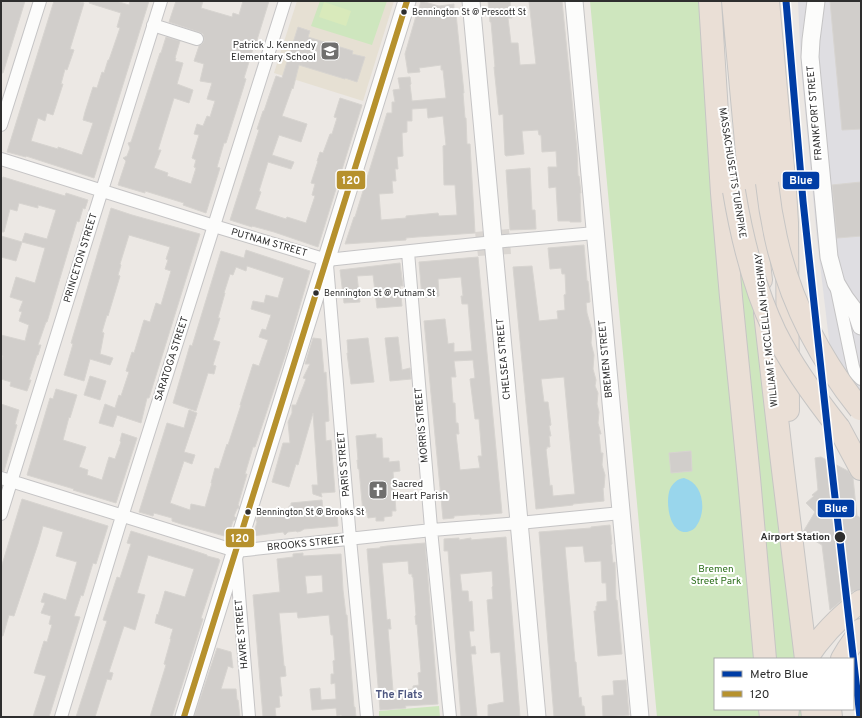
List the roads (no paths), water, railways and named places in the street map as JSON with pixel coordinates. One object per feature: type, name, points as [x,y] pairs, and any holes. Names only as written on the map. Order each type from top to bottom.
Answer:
[{"type":"highway","name":"MASSACHUSETTS TURNPIKE","points":[[710,1],[713,52],[728,192],[755,280],[775,332],[792,363],[816,398],[861,453]]},
{"type":"highway","name":"WILLIAM F. MCCLELLAN HIGHWAY","points":[[733,1],[749,172],[806,658]]},
{"type":"highway","points":[[749,1],[770,210],[782,262],[793,295],[807,327],[822,355],[841,385],[861,410]]},
{"type":"highway","points":[[768,1],[786,218],[788,421],[792,499],[797,548],[796,579]]},
{"type":"highway","points":[[728,192],[731,297],[765,658]]},
{"type":"highway","points":[[839,428],[861,469]]},
{"type":"highway","points":[[807,658],[818,641],[831,627],[861,601]]},
{"type":"highway","points":[[843,658],[861,630]]},
{"type":"main road","points":[[184,717],[406,1]]},
{"type":"main road","name":"CHELSEA STREET","points":[[471,1],[537,717]]},
{"type":"main road","name":"BREMEN STREET","points":[[574,1],[640,717]]},
{"type":"main road","name":"FRANKFORT STREET","points":[[816,1],[810,57],[828,251],[836,283],[860,319]]},
{"type":"street","points":[[1,125],[40,1]]},
{"type":"street","name":"PRINCETON STREET","points":[[1,514],[6,480],[102,191],[161,1]]},
{"type":"street","name":"SARATOGA STREET","points":[[61,717],[122,516],[285,1]]},
{"type":"street","points":[[153,25],[197,39]]},
{"type":"street","name":"PUTNAM STREET","points":[[1,159],[326,260],[595,233]]},
{"type":"street","name":"MORRIS STREET","points":[[408,252],[450,717]]},
{"type":"street","name":"PARIS STREET","points":[[326,260],[367,717]]},
{"type":"street","points":[[836,283],[853,367],[855,373],[861,380]]},
{"type":"street","name":"BROOKS STREET","points":[[6,480],[236,551],[432,530],[620,513]]},
{"type":"street","name":"HAVRE STREET","points":[[236,551],[249,717]]},
{"type":"water","points":[[684,478],[695,485],[699,491],[702,505],[702,512],[697,525],[693,530],[687,532],[676,528],[672,522],[668,508],[669,494],[672,485],[677,480]]},
{"type":"metro line","name":"Blue","points":[[786,1],[803,201],[853,658]]},
{"type":"metro line","name":"Blue","points":[[854,664],[860,717]]},
{"type":"place","name":"Bennington St @ Prescott St","points":[[404,12]]},
{"type":"place","name":"Patrick J. Kennedy Elementary School","points":[[330,51]]},
{"type":"place","name":"Bennington St @ Putnam St","points":[[316,293]]},
{"type":"place","name":"Sacred Heart Parish","points":[[378,490]]},
{"type":"place","name":"Bennington St @ Brooks St","points":[[248,512]]},
{"type":"place","name":"Airport Station","points":[[840,537]]},
{"type":"district","name":"The Flats","points":[[399,695]]},
{"type":"park label","name":"Bremen Street Park","points":[[716,574]]}]
